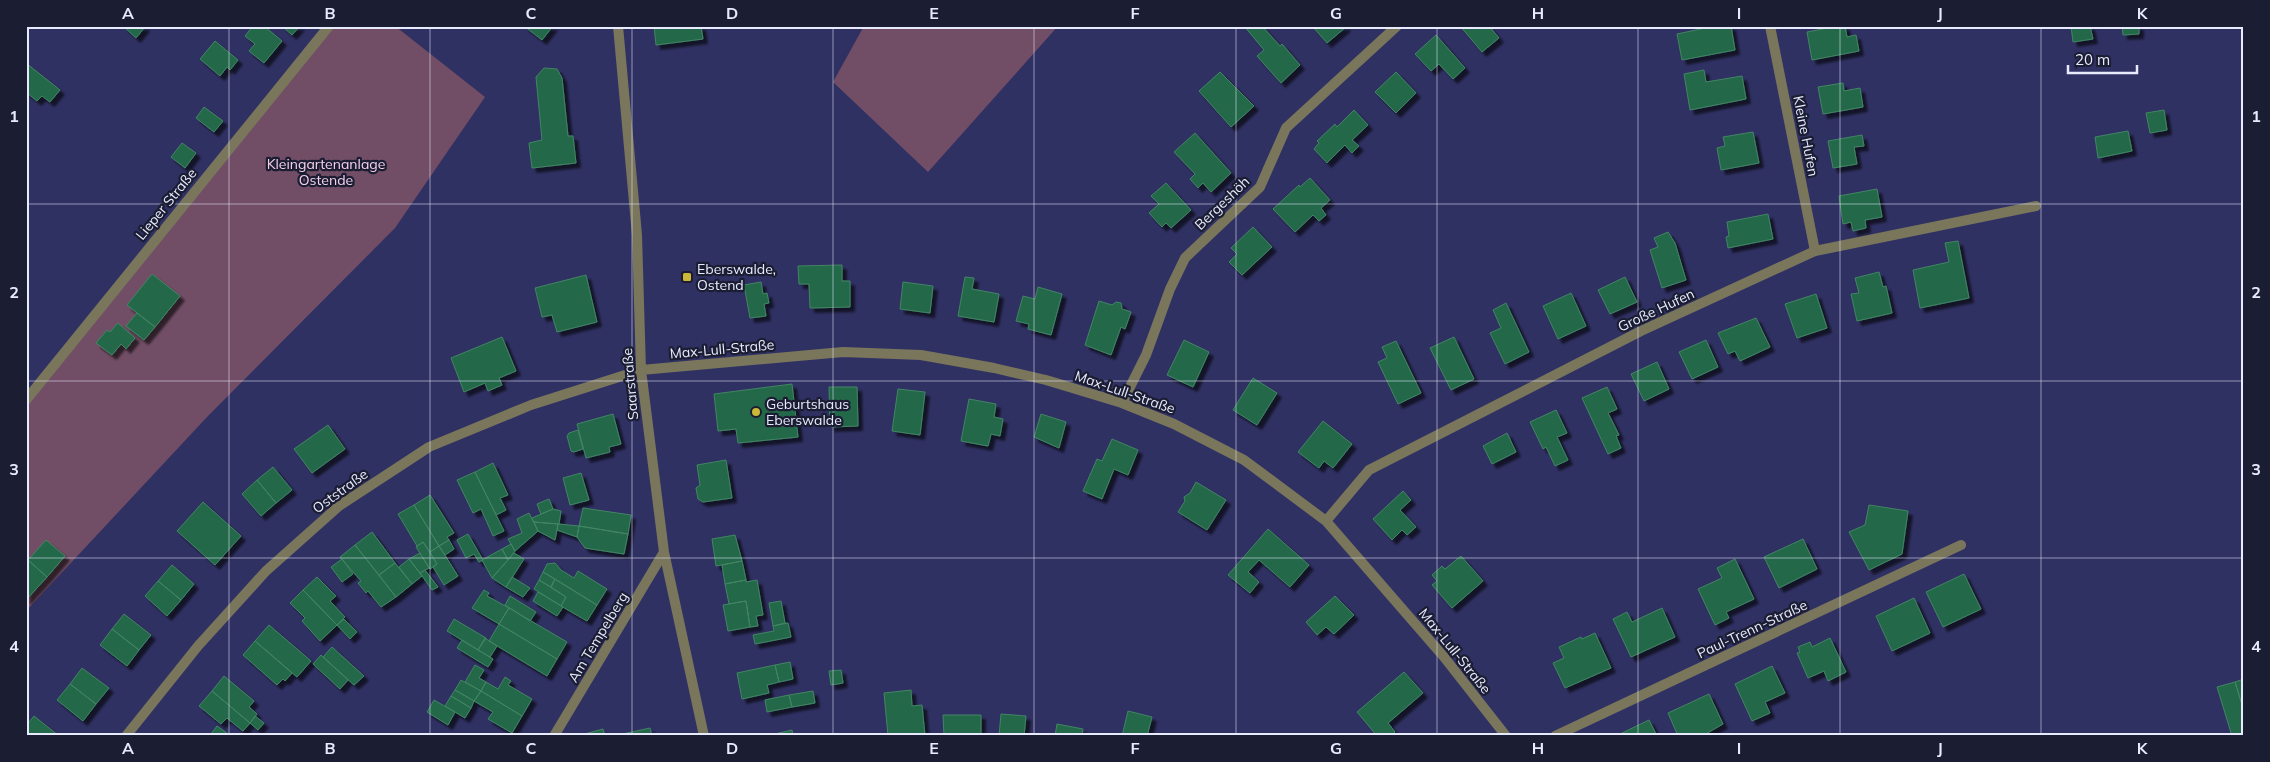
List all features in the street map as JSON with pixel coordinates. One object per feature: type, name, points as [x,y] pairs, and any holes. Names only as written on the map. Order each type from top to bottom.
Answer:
[{"type":"street","name":"Lieper Straße","points":[[26,400],[329,26]]},
{"type":"street","name":"Saarstraße","points":[[618,26],[637,235],[641,370],[664,552],[704,736]]},
{"type":"street","name":"Bergeshöh","points":[[1122,403],[1146,355],[1185,258],[1260,187],[1286,128],[1397,26]]},
{"type":"street","name":"Kleine Hufen","points":[[1770,26],[1815,251]]},
{"type":"street","name":"Große Hufen","points":[[1326,521],[1369,470],[1641,331],[1815,251],[2036,206]]},
{"type":"street","name":"Max-Lull-Straße","points":[[641,370],[843,352],[921,355],[1038,378],[1122,403],[1174,424],[1244,460],[1326,521],[1444,657],[1506,736]]},
{"type":"street","name":"Oststraße","points":[[126,736],[198,646],[266,571],[339,506],[429,447],[531,405],[641,370]]},
{"type":"street","name":"Paul-Trenn-Straße","points":[[1555,736],[1961,545]]},
{"type":"street","name":"Am Tempelberg","points":[[554,736],[664,552]]},
{"type":"green space","name":"Kleingartenanlage Ostende","points":[[330,26],[395,26],[485,97],[395,228],[207,417],[26,611],[26,402]]},
{"type":"green space","points":[[864,26],[1058,26],[928,172],[833,82]]},
{"type":"building","points":[[123,26],[144,26],[145,27],[136,38]]},
{"type":"building","points":[[253,26],[264,26],[282,41],[264,63],[249,51],[255,44],[245,36]]},
{"type":"building","points":[[282,26],[300,26],[292,35]]},
{"type":"building","points":[[524,26],[553,26],[542,40]]},
{"type":"building","points":[[654,26],[701,26],[703,39],[656,45]]},
{"type":"building","points":[[1244,26],[1262,26],[1280,46],[1282,44],[1300,65],[1281,83],[1257,56],[1264,50]]},
{"type":"building","points":[[1312,26],[1346,26],[1346,27],[1327,43]]},
{"type":"building","points":[[1460,26],[1489,26],[1499,38],[1482,52]]},
{"type":"building","points":[[1715,26],[1731,26],[1735,50],[1682,60],[1677,34]]},
{"type":"building","points":[[1845,26],[1847,37],[1856,35],[1859,51],[1812,60],[1807,32]]},
{"type":"building","points":[[2071,26],[2090,26],[2093,39],[2073,42]]},
{"type":"building","points":[[2122,26],[2139,26],[2139,34],[2123,35]]},
{"type":"building","points":[[1436,35],[1465,68],[1453,79],[1439,64],[1431,71],[1415,54]]},
{"type":"building","points":[[215,41],[238,60],[230,70],[227,67],[220,76],[200,59]]},
{"type":"building","points":[[26,63],[60,90],[50,102],[42,96],[37,101],[26,92]]},
{"type":"building","points":[[544,68],[557,69],[562,78],[568,136],[573,136],[576,163],[532,168],[529,143],[542,140],[536,77]]},
{"type":"building","points":[[1704,70],[1706,82],[1742,76],[1746,99],[1690,110],[1684,74]]},
{"type":"building","points":[[1220,72],[1254,106],[1231,127],[1199,91]]},
{"type":"building","points":[[1396,72],[1416,93],[1396,113],[1375,92]]},
{"type":"building","points":[[1843,83],[1844,91],[1860,88],[1863,107],[1823,114],[1818,87]]},
{"type":"building","points":[[204,107],[223,121],[214,132],[196,118]]},
{"type":"building","points":[[1354,110],[1368,125],[1352,140],[1359,146],[1352,153],[1345,145],[1327,163],[1314,149],[1319,143],[1317,141],[1335,124],[1337,127]]},
{"type":"building","points":[[2164,110],[2167,130],[2150,133],[2146,113]]},
{"type":"building","points":[[2128,131],[2132,151],[2098,158],[2095,137]]},
{"type":"building","points":[[1753,132],[1759,163],[1721,170],[1717,148],[1725,146],[1723,137]]},
{"type":"building","points":[[1195,133],[1231,173],[1211,192],[1203,183],[1198,188],[1190,179],[1195,174],[1174,152]]},
{"type":"building","points":[[1862,135],[1864,146],[1854,147],[1857,164],[1833,168],[1828,141]]},
{"type":"building","points":[[182,143],[196,153],[185,168],[171,157]]},
{"type":"building","points":[[1310,178],[1330,200],[1321,208],[1326,215],[1319,221],[1313,215],[1295,232],[1273,209],[1299,185],[1300,187]]},
{"type":"building","points":[[1166,183],[1191,210],[1171,228],[1166,223],[1162,227],[1149,213],[1159,204],[1151,196]]},
{"type":"building","points":[[1877,189],[1882,217],[1865,220],[1866,228],[1853,231],[1851,222],[1843,224],[1839,196]]},
{"type":"building","points":[[1768,214],[1773,239],[1728,248],[1726,237],[1729,236],[1727,222]]},
{"type":"building","points":[[1253,227],[1272,247],[1242,275],[1229,262],[1237,254],[1231,248]]},
{"type":"building","points":[[1668,232],[1675,243],[1686,280],[1662,288],[1650,250],[1658,247],[1654,238]]},
{"type":"building","points":[[1958,241],[1969,298],[1920,308],[1913,270],[1949,262],[1945,243]]},
{"type":"building","points":[[842,265],[842,281],[850,281],[850,307],[810,308],[809,284],[799,284],[798,266]]},
{"type":"building","points":[[1879,272],[1883,287],[1886,286],[1892,313],[1857,321],[1851,294],[1859,293],[1855,278]]},
{"type":"building","points":[[152,274],[180,296],[155,327],[127,305]]},
{"type":"building","points":[[586,275],[597,322],[557,332],[552,315],[542,317],[535,288]]},
{"type":"building","points":[[965,277],[974,278],[972,289],[999,294],[994,322],[958,316]]},
{"type":"building","points":[[1625,277],[1637,302],[1610,314],[1598,290]]},
{"type":"building","points":[[761,282],[763,294],[767,293],[769,303],[764,304],[766,316],[750,318],[744,285]]},
{"type":"building","points":[[903,282],[933,286],[930,313],[900,309]]},
{"type":"building","points":[[1038,287],[1062,294],[1051,335],[1028,329],[1029,324],[1016,321],[1023,296],[1035,299]]},
{"type":"building","points":[[1571,293],[1586,326],[1558,339],[1543,306]]},
{"type":"building","points":[[1816,294],[1827,328],[1797,338],[1785,304]]},
{"type":"building","points":[[1099,301],[1112,305],[1116,302],[1121,303],[1122,309],[1131,312],[1125,329],[1121,327],[1111,355],[1085,345]]},
{"type":"building","points":[[1506,303],[1529,352],[1505,364],[1490,333],[1501,328],[1493,310]]},
{"type":"building","points":[[137,313],[155,327],[144,340],[126,326]]},
{"type":"building","points":[[1756,318],[1770,347],[1740,361],[1735,351],[1728,354],[1718,333]]},
{"type":"building","points":[[118,323],[135,338],[126,349],[121,344],[112,355],[96,343],[107,330],[110,332]]},
{"type":"building","points":[[502,337],[516,371],[499,378],[502,385],[488,391],[485,383],[464,392],[451,358]]},
{"type":"building","points":[[1454,337],[1474,379],[1451,390],[1430,348]]},
{"type":"building","points":[[1184,340],[1209,352],[1193,387],[1167,375]]},
{"type":"building","points":[[1706,340],[1718,367],[1692,379],[1679,352]]},
{"type":"building","points":[[1396,341],[1421,393],[1398,404],[1378,362],[1387,358],[1382,347]]},
{"type":"building","points":[[1657,362],[1669,389],[1644,401],[1631,374]]},
{"type":"building","points":[[1253,378],[1277,393],[1257,425],[1233,410]]},
{"type":"building","name":"Geburtshaus Eberswalde","points":[[792,384],[798,437],[738,443],[736,429],[718,431],[714,394]]},
{"type":"building","points":[[829,387],[857,387],[858,426],[830,427]]},
{"type":"building","points":[[1607,387],[1617,409],[1608,413],[1619,435],[1616,436],[1621,448],[1608,454],[1582,398]]},
{"type":"building","points":[[898,389],[925,392],[920,435],[892,431]]},
{"type":"building","points":[[969,399],[996,404],[994,417],[1003,419],[1000,436],[991,434],[988,446],[961,441]]},
{"type":"building","points":[[1556,410],[1567,433],[1557,437],[1568,460],[1555,466],[1546,447],[1543,449],[1530,422]]},
{"type":"building","points":[[613,414],[621,444],[609,447],[610,452],[586,458],[577,424]]},
{"type":"building","points":[[1041,414],[1066,422],[1059,448],[1034,437]]},
{"type":"building","points":[[1323,421],[1352,444],[1333,468],[1324,461],[1319,468],[1298,452]]},
{"type":"building","points":[[328,425],[345,449],[312,473],[294,449]]},
{"type":"building","points":[[578,430],[583,449],[574,452],[571,451],[567,436],[569,433]]},
{"type":"building","points":[[1507,433],[1516,452],[1492,464],[1483,446]]},
{"type":"building","points":[[1112,439],[1138,450],[1128,475],[1114,469],[1102,499],[1083,491],[1097,459],[1102,461]]},
{"type":"building","points":[[726,460],[732,498],[703,502],[698,499],[696,488],[700,485],[697,465]]},
{"type":"building","points":[[493,463],[508,495],[500,498],[506,510],[496,515],[475,472]]},
{"type":"building","points":[[273,467],[292,490],[276,503],[257,480]]},
{"type":"building","points":[[475,472],[504,531],[493,536],[481,509],[473,513],[457,480]]},
{"type":"building","points":[[581,473],[589,500],[570,505],[563,478]]},
{"type":"building","points":[[257,480],[276,503],[261,516],[242,494]]},
{"type":"building","points":[[1196,482],[1226,500],[1207,530],[1178,512],[1185,501],[1184,497],[1190,493]]},
{"type":"building","points":[[1403,491],[1411,500],[1400,510],[1416,527],[1407,535],[1402,530],[1392,540],[1373,519]]},
{"type":"building","points":[[430,495],[454,533],[447,537],[449,540],[439,546],[414,505]]},
{"type":"building","points":[[549,499],[553,509],[541,514],[537,504]]},
{"type":"building","points":[[203,502],[241,536],[215,565],[177,531]]},
{"type":"building","points":[[414,505],[439,546],[430,552],[423,542],[417,546],[398,514]]},
{"type":"building","points":[[1869,505],[1908,511],[1902,554],[1869,570],[1849,532],[1865,525]]},
{"type":"building","points":[[583,508],[631,515],[628,534],[579,526]]},
{"type":"building","points":[[553,509],[561,511],[559,524],[534,522],[532,518]]},
{"type":"building","points":[[529,513],[538,531],[515,551],[508,539],[522,533],[517,519]]},
{"type":"building","points":[[534,522],[558,524],[555,540],[538,531]]},
{"type":"building","points":[[558,524],[579,526],[577,537],[557,530]]},
{"type":"building","points":[[579,526],[628,534],[624,554],[585,548],[577,537]]},
{"type":"building","points":[[1268,529],[1309,565],[1290,587],[1259,560],[1248,572],[1259,582],[1250,593],[1228,575]]},
{"type":"building","points":[[372,532],[395,563],[379,575],[355,545]]},
{"type":"building","points":[[468,534],[483,560],[479,562],[474,554],[466,558],[457,540]]},
{"type":"building","points":[[735,535],[742,561],[716,566],[712,539]]},
{"type":"building","points":[[1803,539],[1817,569],[1779,588],[1764,557]]},
{"type":"building","points":[[46,540],[65,556],[47,577],[28,560]]},
{"type":"building","points":[[449,540],[454,549],[445,555],[439,546]]},
{"type":"building","points":[[423,542],[437,564],[430,569],[416,547]]},
{"type":"building","points":[[511,544],[515,551],[508,560],[502,549]]},
{"type":"building","points":[[355,545],[396,597],[381,607],[368,591],[366,593],[358,583],[361,581],[340,557]]},
{"type":"building","points":[[439,546],[458,576],[444,585],[433,567],[437,564],[430,552]]},
{"type":"building","points":[[502,549],[508,560],[492,578],[482,560]]},
{"type":"building","points":[[420,553],[429,568],[420,573],[409,559]]},
{"type":"building","points":[[514,553],[524,559],[506,587],[492,578]]},
{"type":"building","points":[[1461,556],[1483,581],[1452,608],[1432,585],[1437,581],[1432,575],[1442,566],[1445,569]]},
{"type":"building","points":[[342,559],[353,574],[342,582],[331,567]]},
{"type":"building","points":[[409,559],[422,576],[412,584],[399,567]]},
{"type":"building","points":[[1735,559],[1754,599],[1726,612],[1729,618],[1715,625],[1698,589],[1722,578],[1717,568]]},
{"type":"building","points":[[28,560],[47,577],[26,600],[26,562]]},
{"type":"building","points":[[742,561],[746,580],[725,584],[722,565]]},
{"type":"building","points":[[395,563],[412,584],[396,597],[379,575]]},
{"type":"building","points":[[555,563],[561,570],[574,578],[578,571],[607,589],[597,605],[543,572],[547,564]]},
{"type":"building","points":[[172,565],[194,584],[181,600],[158,581]]},
{"type":"building","points":[[425,570],[438,587],[432,590],[420,573]]},
{"type":"building","points":[[543,572],[555,579],[551,587],[539,580]]},
{"type":"building","points":[[1964,574],[1981,609],[1943,627],[1926,592]]},
{"type":"building","points":[[317,577],[336,596],[330,601],[345,617],[337,625],[303,590]]},
{"type":"building","points":[[512,577],[530,588],[523,597],[506,587]]},
{"type":"building","points":[[555,579],[597,605],[587,621],[561,606],[566,597],[551,587]]},
{"type":"building","points":[[539,580],[566,597],[561,606],[534,589]]},
{"type":"building","points":[[746,580],[746,582],[757,580],[763,615],[756,616],[758,626],[750,627],[746,601],[729,604],[725,584]]},
{"type":"building","points":[[158,581],[181,600],[167,616],[145,596]]},
{"type":"building","points":[[303,590],[337,625],[320,641],[302,621],[305,618],[290,603]]},
{"type":"building","points":[[484,590],[489,593],[487,596],[509,608],[499,624],[472,608]]},
{"type":"building","points":[[538,592],[563,607],[557,616],[533,601]]},
{"type":"building","points":[[510,596],[536,612],[530,621],[505,605]]},
{"type":"building","points":[[1335,596],[1354,615],[1334,634],[1326,627],[1317,635],[1306,622]]},
{"type":"building","points":[[1914,598],[1930,633],[1892,651],[1876,616]]},
{"type":"building","points":[[746,601],[750,627],[728,631],[723,605]]},
{"type":"building","points":[[781,601],[785,623],[773,626],[769,603]]},
{"type":"building","points":[[509,608],[567,642],[557,659],[499,624]]},
{"type":"building","points":[[1662,608],[1675,637],[1631,657],[1613,619],[1627,612],[1632,622]]},
{"type":"building","points":[[124,614],[151,635],[139,650],[112,629]]},
{"type":"building","points":[[344,619],[357,632],[350,639],[337,625]]},
{"type":"building","points":[[454,619],[486,638],[478,650],[447,631]]},
{"type":"building","points":[[788,623],[791,637],[755,644],[753,635],[774,631],[773,626]]},
{"type":"building","points":[[499,624],[557,659],[547,676],[489,641]]},
{"type":"building","points":[[269,625],[311,661],[297,677],[255,641]]},
{"type":"building","points":[[112,629],[139,650],[127,666],[100,645]]},
{"type":"building","points":[[1595,633],[1611,668],[1565,688],[1553,663],[1564,658],[1559,647]]},
{"type":"building","points":[[485,638],[497,646],[490,657],[478,650]]},
{"type":"building","points":[[1830,638],[1846,672],[1828,681],[1824,671],[1808,678],[1797,653],[1800,652],[1798,647],[1810,642],[1812,647]]},
{"type":"building","points":[[462,640],[493,659],[488,667],[457,648]]},
{"type":"building","points":[[255,641],[292,673],[285,681],[283,679],[277,685],[243,655]]},
{"type":"building","points":[[332,647],[364,676],[354,685],[323,657]]},
{"type":"building","points":[[321,655],[348,680],[340,689],[313,664]]},
{"type":"building","points":[[790,662],[793,679],[779,682],[775,665]]},
{"type":"building","points":[[475,665],[484,670],[479,678],[486,682],[481,691],[465,682]]},
{"type":"building","points":[[775,665],[779,682],[767,685],[769,693],[742,699],[737,673]]},
{"type":"building","points":[[1772,666],[1785,693],[1765,702],[1770,713],[1752,721],[1735,684]]},
{"type":"building","points":[[82,668],[109,688],[96,704],[70,684]]},
{"type":"building","points":[[841,670],[843,683],[831,685],[829,671]]},
{"type":"building","points":[[1404,672],[1423,693],[1388,723],[1395,732],[1391,736],[1377,736],[1357,712]]},
{"type":"building","points":[[224,676],[254,701],[249,707],[257,714],[250,723],[212,691]]},
{"type":"building","points":[[505,677],[511,681],[508,685],[532,699],[522,716],[481,691],[486,682],[498,689]]},
{"type":"building","points":[[2244,679],[2244,711],[2235,682]]},
{"type":"building","points":[[461,680],[481,691],[474,701],[455,690]]},
{"type":"building","points":[[2235,682],[2244,711],[2244,736],[2232,736],[2217,687]]},
{"type":"building","points":[[70,684],[96,704],[83,721],[57,700]]},
{"type":"building","points":[[455,690],[474,701],[471,708],[451,696]]},
{"type":"building","points":[[911,690],[912,706],[922,705],[925,736],[888,736],[884,693]]},
{"type":"building","points":[[212,691],[250,723],[243,731],[227,718],[221,724],[199,706]]},
{"type":"building","points":[[481,691],[522,716],[512,733],[488,719],[493,712],[474,701]]},
{"type":"building","points":[[813,691],[815,703],[792,707],[789,695]]},
{"type":"building","points":[[1709,694],[1723,724],[1702,736],[1678,736],[1668,713]]},
{"type":"building","points":[[789,695],[792,707],[767,712],[765,700]]},
{"type":"building","points":[[451,696],[471,708],[465,718],[445,706]]},
{"type":"building","points":[[434,700],[455,712],[448,725],[427,712]]},
{"type":"building","points":[[1128,711],[1152,717],[1147,736],[1122,736]]},
{"type":"building","points":[[1001,714],[1026,716],[1024,736],[999,736]]},
{"type":"building","points":[[943,715],[981,715],[981,736],[944,736]]},
{"type":"building","points":[[34,716],[59,736],[26,736],[26,726]]},
{"type":"building","points":[[255,716],[264,723],[258,730],[250,723]]},
{"type":"building","points":[[1649,720],[1657,736],[1616,736]]},
{"type":"building","points":[[1057,724],[1083,729],[1082,736],[1055,736]]},
{"type":"building","points":[[217,726],[231,736],[213,736],[211,734]]},
{"type":"building","points":[[650,728],[652,736],[618,735]]},
{"type":"building","points":[[603,729],[605,736],[577,736]]},
{"type":"building","points":[[792,730],[793,736],[766,736]]},
{"type":"place","name":"Eberswalde, Ostend","points":[[687,277]]},
{"type":"place","name":"Geburtshaus Eberswalde","points":[[756,412]]}]
